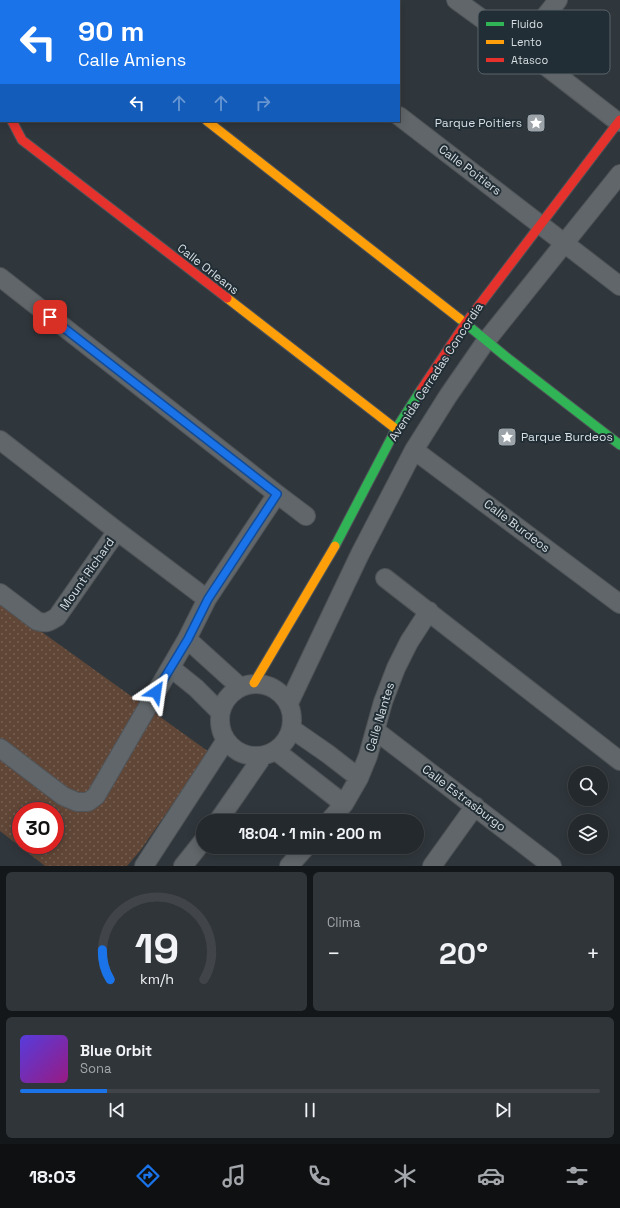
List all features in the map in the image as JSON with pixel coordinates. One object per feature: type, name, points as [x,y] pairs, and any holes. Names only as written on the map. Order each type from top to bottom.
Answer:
[{"type":"street","points":[[456,0],[478,16]]},
{"type":"street","points":[[550,10],[558,0]]},
{"type":"street","points":[[557,74],[619,121]]},
{"type":"street","name":"Calle Poitiers","points":[[400,117],[620,286]]},
{"type":"street","name":"Avenida Cerradas Concordia","points":[[247,685],[337,542],[396,429],[465,324],[619,121]]},
{"type":"street","name":"Calle Orleans","points":[[13,122],[22,140],[396,429]]},
{"type":"street","points":[[208,122],[620,445]]},
{"type":"street","name":"Avenida Cerradas Concordia","points":[[289,703],[360,554],[414,450],[448,396],[486,341],[620,174]]},
{"type":"street","points":[[0,277],[306,516]]},
{"type":"street","points":[[0,440],[117,531],[208,599]]},
{"type":"street","name":"Calle Burdeos","points":[[414,450],[620,604]]},
{"type":"street","points":[[0,748],[64,796],[77,802],[88,802],[96,796],[188,639],[208,599],[277,494]]},
{"type":"street","name":"Mount Richard","points":[[0,593],[37,621],[44,623],[49,622],[57,616],[117,531]]},
{"type":"street","points":[[337,542],[360,554]]},
{"type":"street","points":[[386,578],[620,761]]},
{"type":"street","name":"Calle Nantes","points":[[335,814],[344,804],[359,778],[368,756],[383,702],[396,668],[409,642],[429,611]]},
{"type":"street","points":[[188,639],[247,685]]},
{"type":"street","points":[[171,668],[196,688],[220,712]]},
{"type":"street","points":[[223,814],[270,754],[286,742],[292,729],[293,716],[289,703],[280,692],[268,685],[247,685],[227,697],[220,712],[220,727],[226,740],[236,750],[249,756],[270,754],[344,804]]},
{"type":"street","points":[[292,729],[359,778]]},
{"type":"street","name":"Calle Estrasburgo","points":[[376,731],[552,866]]},
{"type":"street","points":[[144,866],[226,740]]},
{"type":"street","points":[[432,866],[475,806]]},
{"type":"street","points":[[183,866],[196,850]]},
{"type":"street","points":[[289,866],[300,854]]},
{"type":"shaded area","points":[[0,602],[209,752],[140,851],[127,866],[45,866],[30,854],[64,854],[64,802],[12,802],[12,840],[0,831]]},
{"type":"traffic: fast","points":[[460,319],[505,356],[620,445]]},
{"type":"traffic: fast","points":[[335,546],[396,429],[421,390]]},
{"type":"traffic: slow","points":[[208,122],[460,319]]},
{"type":"traffic: slow","points":[[227,298],[396,429]]},
{"type":"traffic: slow","points":[[254,683],[335,546]]},
{"type":"traffic: jam","points":[[421,390],[465,324],[620,120]]},
{"type":"traffic: jam","points":[[13,122],[22,140],[227,298]]},
{"type":"place","name":"Parque Poitiers","points":[[536,123]]},
{"type":"place","name":"Parque Burdeos","points":[[507,437]]},
{"type":"route","points":[[50,317],[277,494],[208,599],[188,639],[156,692]]}]
